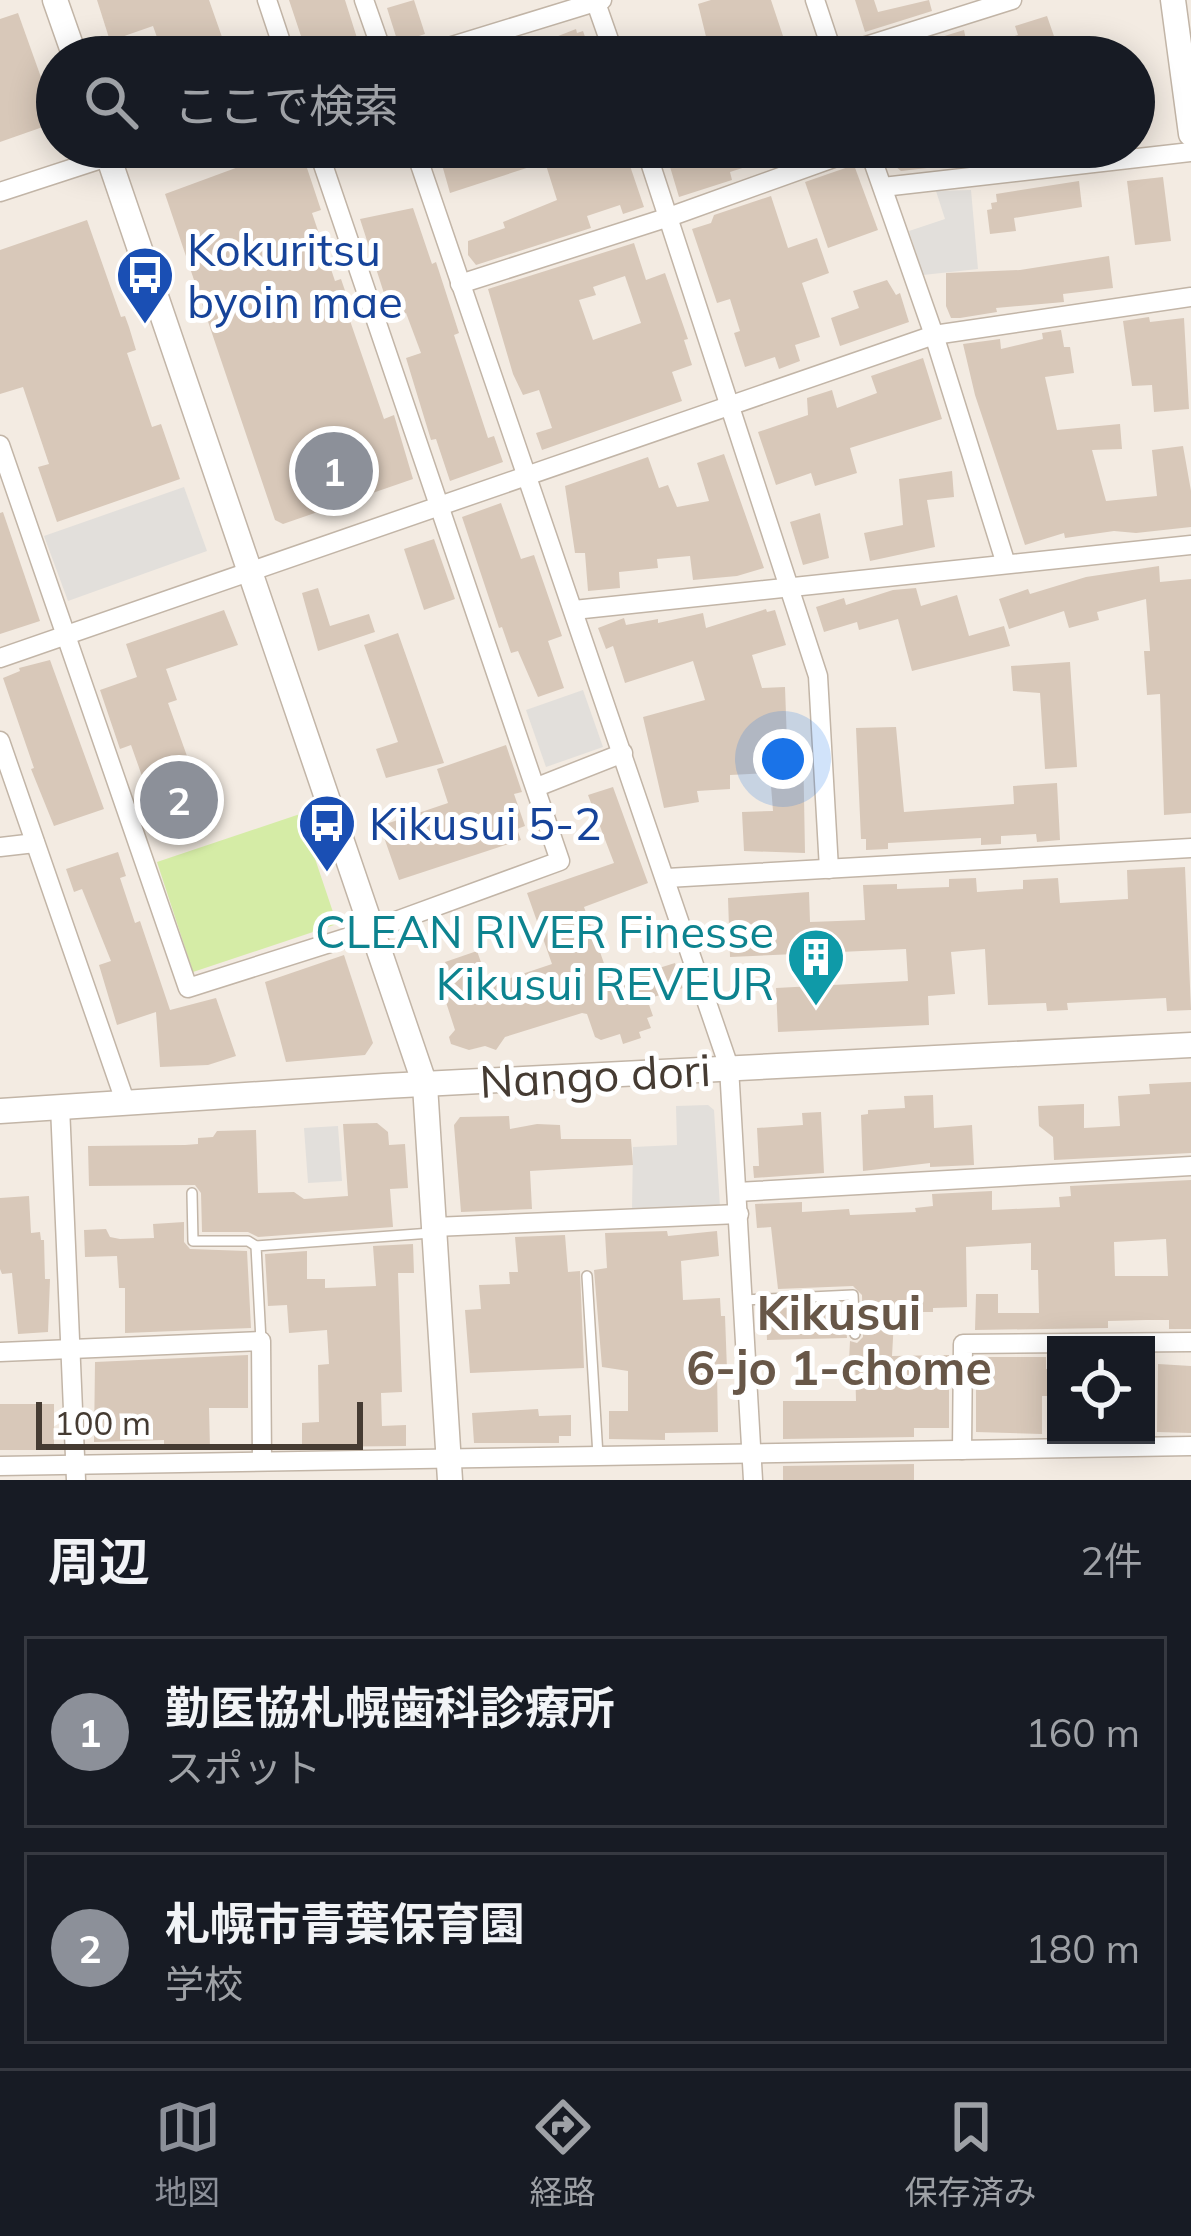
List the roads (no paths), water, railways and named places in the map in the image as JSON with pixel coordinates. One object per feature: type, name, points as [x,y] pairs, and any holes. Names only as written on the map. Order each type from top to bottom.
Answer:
[{"type":"street","points":[[55,0],[68,36]]},
{"type":"street","points":[[267,0],[279,36]]},
{"type":"street","points":[[364,0],[377,36]]},
{"type":"street","points":[[815,0],[827,36]]},
{"type":"street","points":[[898,36],[1012,0]]},
{"type":"street","points":[[1174,0],[1191,134]]},
{"type":"street","points":[[484,36],[598,1],[609,36]]},
{"type":"street","points":[[1155,156],[1191,152]]},
{"type":"street","points":[[0,192],[64,168]]},
{"type":"street","points":[[112,168],[424,1085],[449,1470]]},
{"type":"street","points":[[0,446],[188,988],[374,929],[560,861],[324,168]]},
{"type":"street","points":[[421,168],[729,1067],[753,1480]]},
{"type":"street","points":[[652,168],[818,676],[829,869]]},
{"type":"street","points":[[460,284],[807,168]]},
{"type":"street","points":[[875,168],[934,335],[1004,562]]},
{"type":"street","points":[[883,187],[1050,168]]},
{"type":"street","points":[[0,658],[934,335],[1191,297]]},
{"type":"street","points":[[574,610],[1191,545]]},
{"type":"street","points":[[0,741],[125,1101]]},
{"type":"street","points":[[537,787],[622,753]]},
{"type":"street","points":[[0,847],[34,843]]},
{"type":"street","points":[[667,878],[1191,848]]},
{"type":"street","name":"Nango dori","points":[[0,1111],[1191,1045]]},
{"type":"street","points":[[60,1106],[75,1472]]},
{"type":"street","points":[[737,1192],[1191,1166]]},
{"type":"street","points":[[435,1230],[739,1214]]},
{"type":"street","points":[[0,1352],[260,1341],[262,1461]]},
{"type":"street","points":[[962,1450],[964,1344],[1191,1342]]},
{"type":"street","points":[[0,1466],[75,1472],[262,1461],[449,1470],[598,1458],[1191,1446]]},
{"type":"lane","points":[[192,1193],[193,1241],[248,1241],[256,1246],[435,1230]]},
{"type":"lane","points":[[256,1246],[260,1341]]},
{"type":"lane","points":[[587,1276],[598,1458]]},
{"type":"lane","points":[[744,1300],[854,1295],[855,1334]]},
{"type":"place","name":"Kokuritsu byoin mae","points":[[145,326]]},
{"type":"place","name":"勤医協札幌歯科診療所","points":[[334,471]]},
{"type":"place","name":"札幌市青葉保育園","points":[[179,800]]},
{"type":"place","name":"Kikusui 5-2","points":[[327,874]]},
{"type":"place","name":"CLEAN RIVER Finesse Kikusui REVEUR","points":[[816,1008]]},
{"type":"district","name":"Kikusui 6-jo 1-chome","points":[[839,1340]]}]
